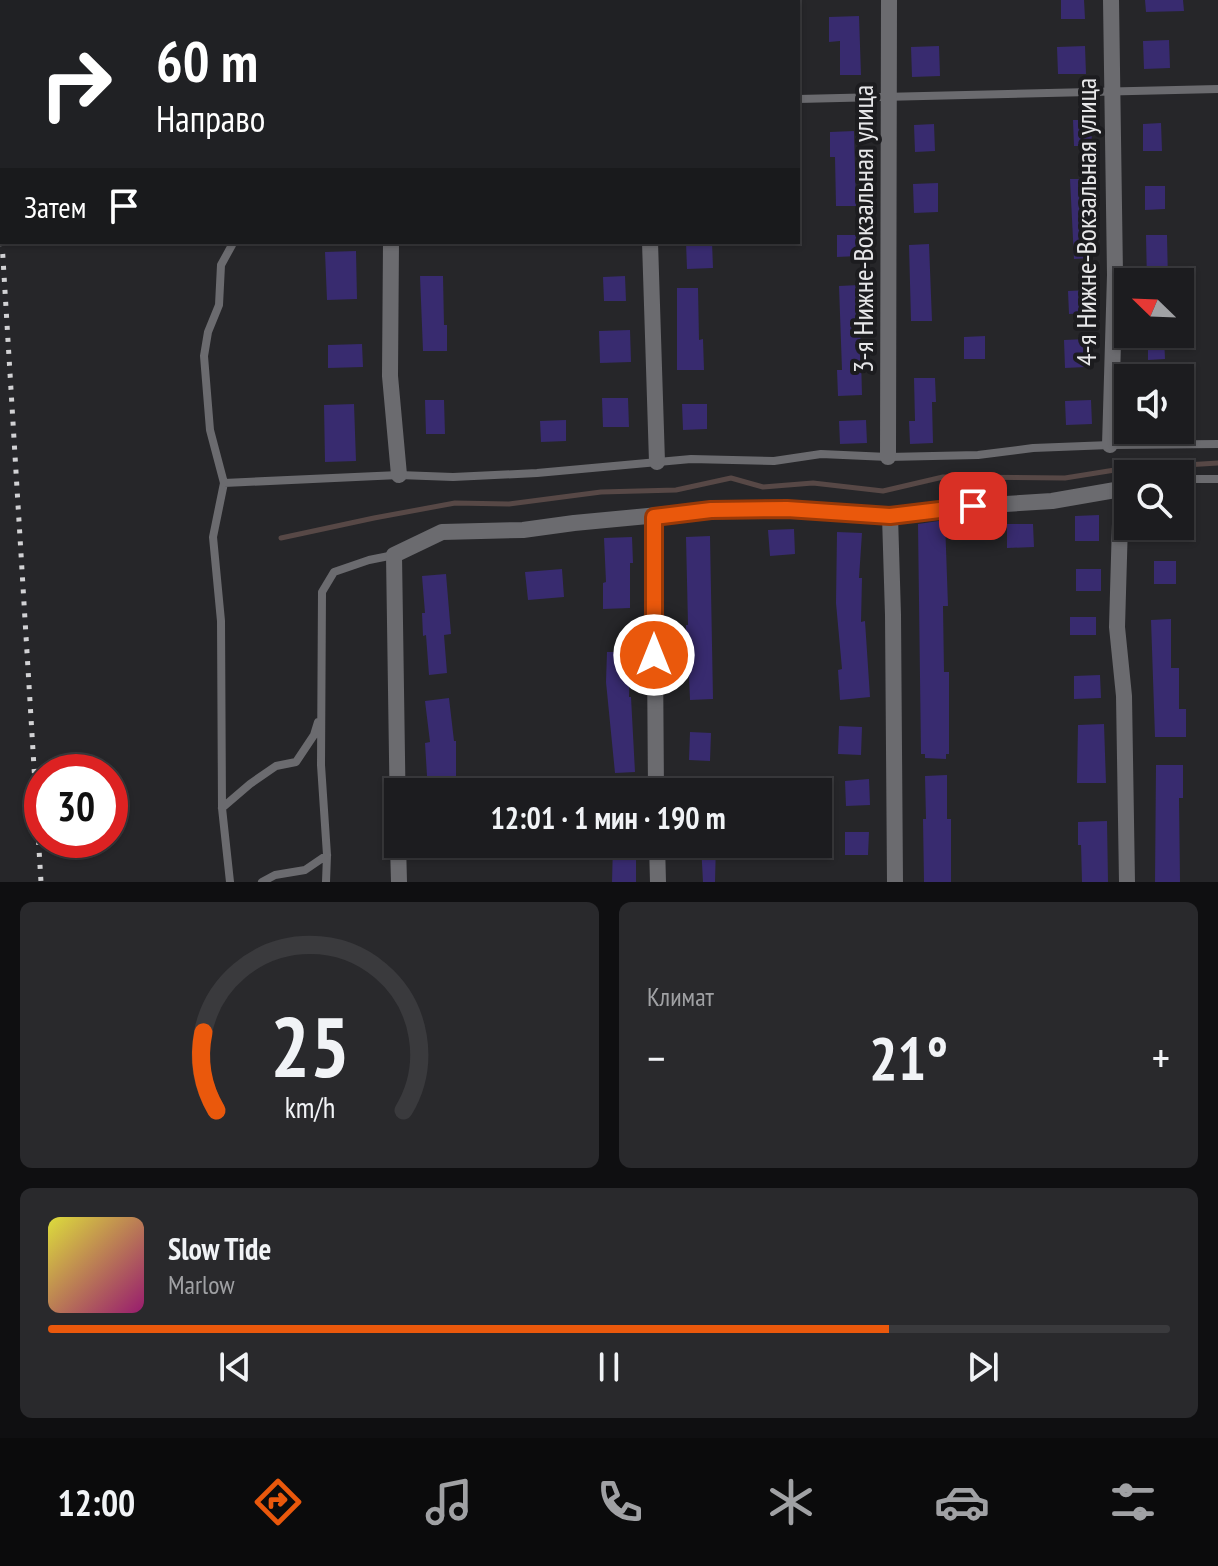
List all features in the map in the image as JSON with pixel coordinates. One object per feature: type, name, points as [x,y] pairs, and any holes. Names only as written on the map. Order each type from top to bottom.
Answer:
[{"type":"street","name":"3-я Нижне-Вокзальная улица","points":[[888,457],[889,0]]},
{"type":"street","name":"4-я Нижне-Вокзальная улица","points":[[1110,445],[1115,275],[1111,0]]},
{"type":"street","points":[[391,244],[390,376],[399,475]]},
{"type":"street","points":[[650,244],[657,462]]},
{"type":"street","points":[[397,778],[394,555],[442,532],[523,530],[711,510],[787,509],[890,516],[1052,501],[1114,490]]},
{"type":"street","points":[[890,516],[895,882]]},
{"type":"street","points":[[654,517],[656,778]]},
{"type":"street","points":[[1121,540],[1117,627],[1124,696],[1127,882]]},
{"type":"street","points":[[398,858],[399,882]]},
{"type":"street","points":[[657,858],[658,882]]},
{"type":"lane","points":[[800,99],[1218,89]]},
{"type":"lane","points":[[230,882],[222,808],[221,621],[213,537],[224,483],[210,430],[204,356],[208,332],[219,305],[221,265],[232,245]]},
{"type":"lane","points":[[224,483],[399,475],[467,477],[691,459],[774,461],[821,454],[888,457],[978,455],[1033,448],[1218,444]]},
{"type":"lane","points":[[1194,479],[1218,479]]},
{"type":"lane","points":[[326,882],[321,765],[322,592],[334,572],[394,555]]},
{"type":"lane","points":[[222,808],[276,766],[296,762],[314,735],[321,714]]},
{"type":"lane","points":[[262,882],[275,875],[305,870],[327,855]]},
{"type":"building","points":[[1061,0],[1084,0],[1085,19],[1061,19]]},
{"type":"building","points":[[1145,0],[1183,0],[1184,11],[1146,12]]},
{"type":"building","points":[[859,16],[861,75],[840,75],[840,41],[829,42],[829,17]]},
{"type":"building","points":[[1169,40],[1170,68],[1144,69],[1143,41]]},
{"type":"building","points":[[939,46],[940,76],[912,77],[911,47]]},
{"type":"building","points":[[1085,46],[1086,74],[1058,74],[1057,47]]},
{"type":"building","points":[[1073,120],[1091,120],[1092,146],[1074,146]]},
{"type":"building","points":[[1161,123],[1162,151],[1143,151],[1143,124]]},
{"type":"building","points":[[934,124],[935,151],[915,152],[914,125]]},
{"type":"building","points":[[854,131],[856,206],[836,206],[835,157],[830,157],[830,132]]},
{"type":"building","points":[[1070,179],[1091,179],[1091,258],[1074,259]]},
{"type":"building","points":[[938,183],[938,212],[914,213],[913,184]]},
{"type":"building","points":[[1145,186],[1165,186],[1165,209],[1145,210]]},
{"type":"building","points":[[837,235],[857,235],[858,256],[837,257]]},
{"type":"building","points":[[1146,235],[1167,235],[1168,268],[1147,268]]},
{"type":"building","points":[[686,244],[712,244],[713,268],[687,269]]},
{"type":"building","points":[[929,244],[932,321],[911,321],[909,245]]},
{"type":"building","points":[[356,251],[357,299],[327,300],[325,252]]},
{"type":"building","points":[[420,276],[443,276],[447,351],[423,351]]},
{"type":"building","points":[[625,276],[626,301],[604,301],[603,277]]},
{"type":"building","points":[[859,285],[862,395],[838,396],[837,370],[842,370],[839,286]]},
{"type":"building","points":[[677,288],[698,288],[699,340],[703,339],[704,370],[677,370]]},
{"type":"building","points":[[1089,290],[1090,313],[1069,314],[1068,291]]},
{"type":"building","points":[[630,330],[631,362],[600,363],[599,331]]},
{"type":"building","points":[[985,336],[985,359],[964,359],[964,337]]},
{"type":"building","points":[[1086,339],[1086,367],[1065,368],[1064,340]]},
{"type":"building","points":[[362,344],[363,367],[328,368],[328,345]]},
{"type":"building","points":[[1148,348],[1164,348],[1165,359],[1148,360]]},
{"type":"building","points":[[914,378],[935,378],[933,443],[910,444],[909,421],[915,421]]},
{"type":"building","points":[[602,398],[628,398],[629,427],[603,427]]},
{"type":"building","points":[[425,400],[444,400],[445,434],[426,434]]},
{"type":"building","points":[[1091,400],[1092,424],[1066,425],[1065,401]]},
{"type":"building","points":[[354,404],[356,461],[325,462],[324,405]]},
{"type":"building","points":[[682,404],[707,404],[707,429],[683,430]]},
{"type":"building","points":[[566,420],[566,441],[541,442],[540,421]]},
{"type":"building","points":[[866,420],[867,443],[840,444],[839,421]]},
{"type":"building","points":[[1099,515],[1099,541],[1075,541],[1075,516]]},
{"type":"building","points":[[945,520],[948,606],[943,606],[944,672],[949,672],[949,754],[946,754],[946,759],[925,758],[925,754],[921,754],[918,524]]},
{"type":"building","points":[[1007,524],[1033,524],[1034,547],[1007,548]]},
{"type":"building","points":[[794,529],[795,554],[770,556],[768,530]]},
{"type":"building","points":[[837,532],[862,533],[859,578],[862,578],[861,622],[865,621],[870,697],[840,700],[838,670],[842,669],[836,603]]},
{"type":"building","points":[[710,536],[713,699],[690,700],[686,651],[686,537]]},
{"type":"building","points":[[632,537],[630,608],[603,609],[603,583],[606,582],[604,538]]},
{"type":"building","points":[[1154,561],[1176,561],[1176,584],[1154,584]]},
{"type":"building","points":[[562,569],[564,597],[528,600],[525,572]]},
{"type":"building","points":[[1076,569],[1101,569],[1101,591],[1076,591]]},
{"type":"building","points":[[446,574],[451,634],[444,635],[447,673],[429,675],[426,635],[423,636],[422,576]]},
{"type":"building","points":[[1070,617],[1096,617],[1096,635],[1070,635]]},
{"type":"building","points":[[1171,619],[1171,668],[1179,668],[1179,709],[1186,709],[1186,737],[1155,737],[1151,620]]},
{"type":"building","points":[[607,652],[630,652],[629,697],[635,772],[615,773],[606,682]]},
{"type":"building","points":[[1100,675],[1101,698],[1074,699],[1074,676]]},
{"type":"building","points":[[449,698],[456,741],[456,778],[427,778],[425,743],[430,742],[425,701]]},
{"type":"building","points":[[1104,724],[1106,783],[1077,783],[1078,725]]},
{"type":"building","points":[[839,726],[862,727],[861,755],[838,754]]},
{"type":"building","points":[[690,732],[711,733],[710,761],[689,760]]},
{"type":"building","points":[[1156,765],[1183,765],[1183,798],[1179,798],[1180,882],[1155,882]]},
{"type":"building","points":[[947,775],[951,882],[924,882],[925,776]]},
{"type":"building","points":[[869,779],[870,805],[846,806],[845,781]]},
{"type":"building","points":[[1107,821],[1108,882],[1082,882],[1078,822]]},
{"type":"building","points":[[845,832],[869,832],[868,855],[845,855]]},
{"type":"building","points":[[613,858],[636,858],[636,882],[612,882]]},
{"type":"building","points":[[702,858],[716,858],[715,882],[703,882]]},
{"type":"waterway","points":[[281,538],[455,503],[509,504],[601,492],[676,490],[731,478],[763,487],[813,483],[883,491],[943,477],[1065,478],[1121,469],[1218,463]]},
{"type":"railway","points":[[2,244],[41,882]]},
{"type":"route","points":[[654,655],[654,517],[711,510],[787,509],[890,516],[973,506]]}]
